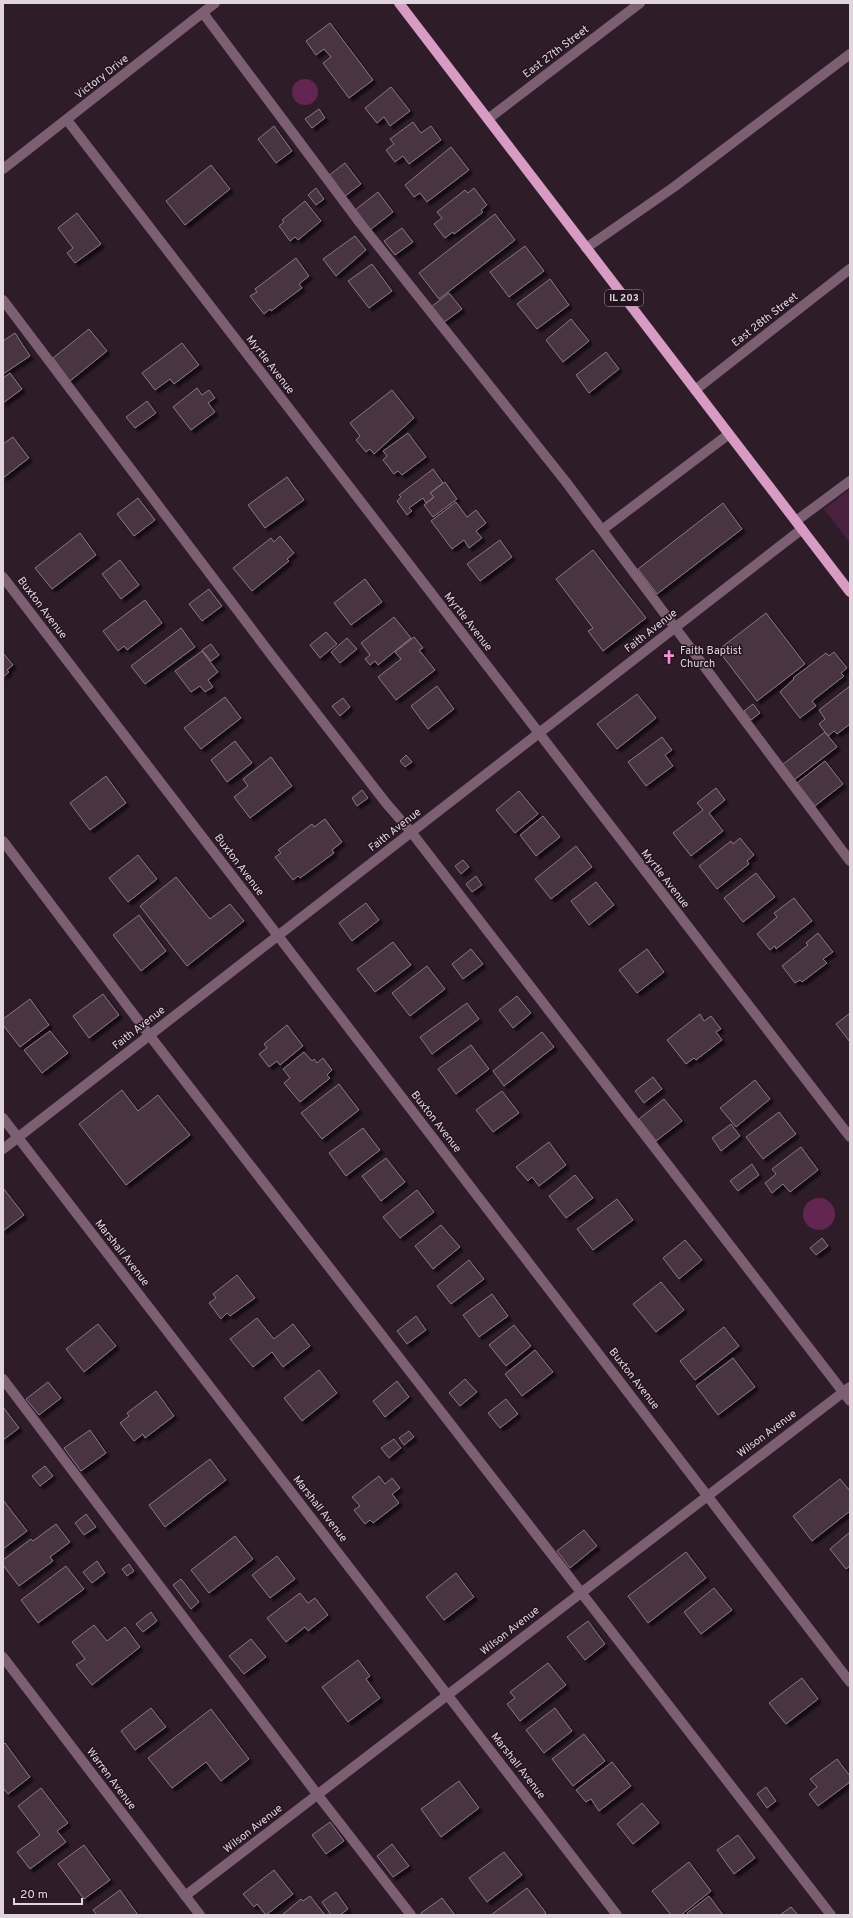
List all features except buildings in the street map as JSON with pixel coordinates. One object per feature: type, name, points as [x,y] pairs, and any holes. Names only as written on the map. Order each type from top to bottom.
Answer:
[{"type":"main road","name":"IL 203","points":[[399,3],[850,592]]},
{"type":"street","name":"Victory Drive","points":[[3,169],[216,3]]},
{"type":"street","name":"East 27th Street","points":[[488,120],[640,3]]},
{"type":"street","points":[[203,13],[360,223],[566,482],[850,861]]},
{"type":"street","points":[[586,248],[674,187],[850,54]]},
{"type":"street","name":"Myrtle Avenue","points":[[67,120],[850,1138]]},
{"type":"street","name":"East 28th Street","points":[[695,390],[850,269]]},
{"type":"street","points":[[3,300],[272,656],[846,1389],[850,1401]]},
{"type":"street","points":[[602,530],[729,434]]},
{"type":"street","name":"Faith Avenue","points":[[3,1149],[676,628],[850,482]]},
{"type":"street","name":"Buxton Avenue","points":[[3,577],[850,1682]]},
{"type":"street","points":[[3,841],[150,1036],[831,1915]]},
{"type":"street","name":"Marshall Avenue","points":[[3,1118],[617,1915]]},
{"type":"street","points":[[3,1379],[317,1794],[411,1915]]},
{"type":"street","name":"Wilson Avenue","points":[[185,1896],[846,1389]]},
{"type":"street","name":"Warren Avenue","points":[[3,1657],[200,1915]]},
{"type":"shaded area","points":[[305,79],[314,83],[318,92],[314,101],[305,105],[296,101],[292,92],[296,83]]},
{"type":"shaded area","points":[[850,489],[850,543],[824,509]]},
{"type":"shaded area","points":[[816,1198],[822,1198],[832,1205],[835,1214],[834,1220],[828,1227],[822,1230],[816,1230],[806,1223],[803,1217],[803,1211],[810,1201]]},
{"type":"place","name":"Faith Baptist Church","points":[[669,657]]}]
